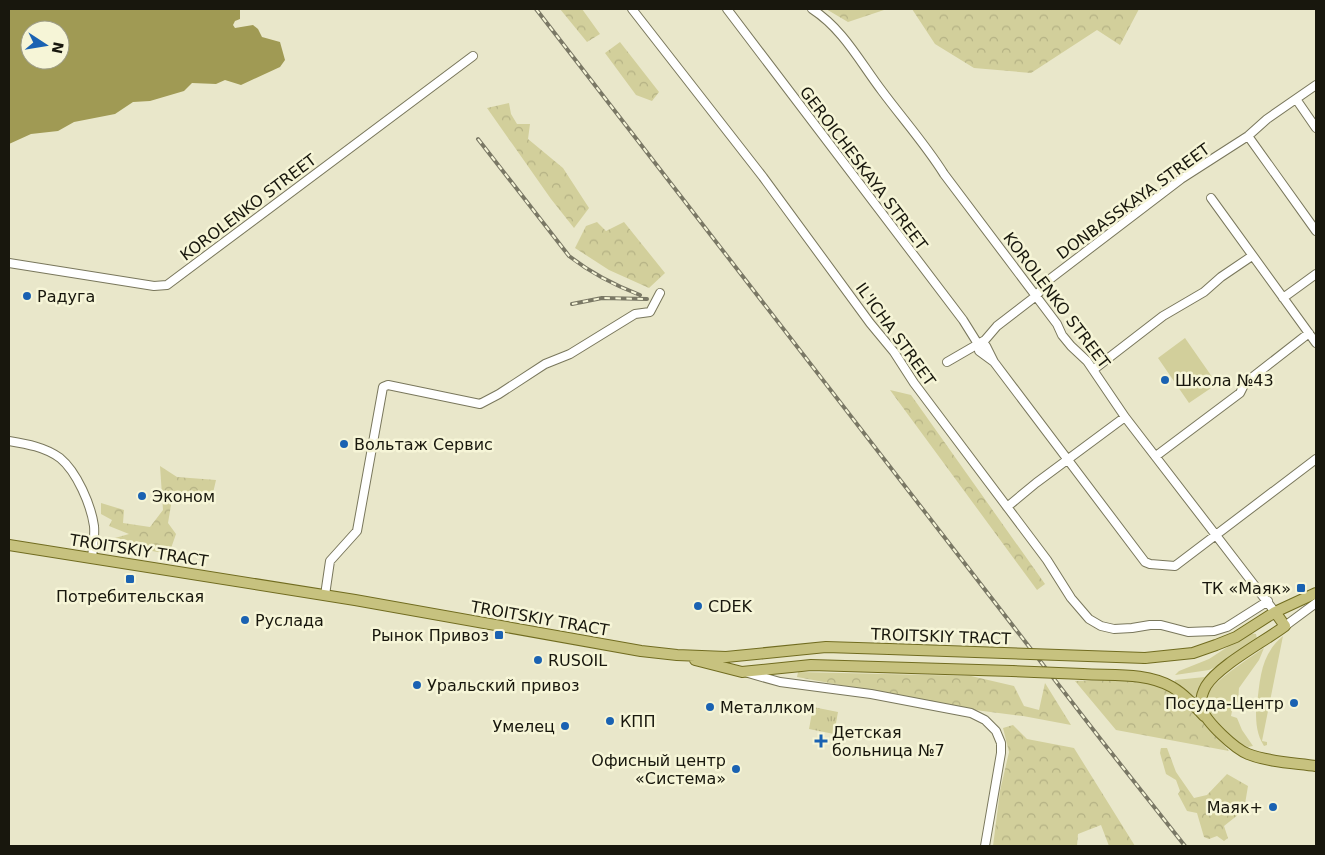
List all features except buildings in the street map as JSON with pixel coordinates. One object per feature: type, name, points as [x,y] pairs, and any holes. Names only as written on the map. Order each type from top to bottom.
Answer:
[{"type":"main road","name":"TROITSKIY TRACT","points":[[9,545],[92,557],[633,649],[677,655],[726,657],[837,647],[1145,658],[1193,653],[1236,637],[1275,612],[1316,593]]},
{"type":"main road","points":[[1208,720],[1201,700],[1205,687],[1231,663],[1285,626],[1275,612]]},
{"type":"main road","points":[[677,655],[742,672],[811,665],[1083,674],[1140,678],[1157,681],[1172,687],[1186,697],[1208,720],[1247,754],[1316,766]]},
{"type":"street","name":"IL'ICHA STREET","points":[[632,9],[763,177],[1047,560],[1071,598],[1089,619],[1101,626],[1114,628],[1132,628],[1150,624],[1188,632],[1214,631],[1227,628],[1268,601]]},
{"type":"street","name":"GEROICHESKAYA STREET","points":[[727,9],[963,320],[978,344],[979,352],[994,362],[1144,562],[1175,566],[1216,534]]},
{"type":"street","name":"KOROLENKO STREET","points":[[812,9],[824,17],[845,39],[880,89],[1057,324],[1062,335],[1080,353],[1125,417],[1275,612]]},
{"type":"street","name":"KOROLENKO STREET","points":[[9,263],[154,286],[167,285],[474,56]]},
{"type":"street","name":"DONBASSKAYA STREET","points":[[947,362],[986,340],[997,326],[1036,296],[1050,279],[1181,179],[1248,136],[1267,119],[1316,85]]},
{"type":"street","points":[[1296,99],[1316,128]]},
{"type":"street","points":[[1248,136],[1316,231]]},
{"type":"street","points":[[1211,198],[1316,343]]},
{"type":"street","points":[[1093,370],[1163,316],[1204,292],[1221,277],[1252,256]]},
{"type":"street","points":[[1283,298],[1316,274]]},
{"type":"street","points":[[324,596],[330,562],[358,531],[382,387],[388,385],[480,404],[545,364],[570,354],[635,314],[650,312],[660,293]]},
{"type":"street","points":[[1156,456],[1240,393],[1245,383],[1309,333]]},
{"type":"street","points":[[1007,508],[1125,417]]},
{"type":"street","points":[[9,441],[37,446],[61,459],[71,472],[80,485],[87,501],[94,528],[92,557]]},
{"type":"street","points":[[1216,534],[1316,459]]},
{"type":"street","points":[[1285,626],[1314,604]]},
{"type":"street","points":[[780,682],[776,678],[776,673],[781,668]]},
{"type":"street","points":[[742,672],[780,682],[871,694],[961,710],[985,720],[998,734],[1001,743],[1001,753],[985,846]]},
{"type":"green space","points":[[560,9],[582,9],[600,34],[587,42]]},
{"type":"green space","points":[[826,9],[887,9],[848,22]]},
{"type":"green space","points":[[912,9],[1139,9],[1120,45],[1097,30],[1031,73],[974,68],[935,44]]},
{"type":"green space","points":[[620,42],[659,92],[652,101],[636,95],[605,53]]},
{"type":"green space","points":[[509,103],[511,114],[517,124],[530,124],[528,139],[563,168],[589,208],[574,228],[551,199],[487,108]]},
{"type":"green space","points":[[597,222],[606,231],[624,222],[665,273],[649,288],[609,270],[575,248],[586,226]]},
{"type":"green space","points":[[1185,338],[1217,384],[1189,403],[1158,358]]},
{"type":"green space","points":[[890,390],[911,395],[1045,584],[1037,590]]},
{"type":"green space","points":[[160,466],[177,477],[216,480],[213,493],[173,493],[168,523],[176,534],[169,554],[118,545],[115,538],[129,534],[109,526],[112,520],[101,514],[101,503],[124,510],[123,523],[150,527],[163,510]]},
{"type":"green space","points":[[1249,633],[1256,634],[1257,639],[1225,663],[1209,670],[1175,675],[1179,671],[1209,659]]},
{"type":"green space","points":[[1283,636],[1262,741],[1267,742],[1267,745],[1264,746],[1258,734],[1256,720],[1256,711],[1263,712],[1264,706],[1257,705],[1261,676],[1270,651]]},
{"type":"green space","points":[[1264,648],[1259,660],[1239,688],[1238,702],[1236,702],[1235,711],[1232,711],[1231,716],[1237,718],[1242,730],[1253,746],[1248,747],[1236,740],[1213,717],[1209,710],[1207,699],[1216,683]]},
{"type":"green space","points":[[798,672],[971,676],[1014,686],[1024,706],[1039,710],[1045,683],[1071,725],[975,710],[797,677]]},
{"type":"green space","points":[[1205,677],[1198,689],[1195,702],[1174,684],[1175,680]]},
{"type":"green space","points":[[1133,680],[1164,687],[1195,711],[1229,751],[1116,730],[1075,681]]},
{"type":"green space","points":[[813,707],[838,712],[834,734],[809,729]]},
{"type":"green space","points":[[1013,725],[1027,739],[1074,748],[1135,846],[1109,846],[1101,825],[1078,834],[1077,846],[993,846],[1000,791],[1009,752],[1003,728]]},
{"type":"green space","points":[[1161,748],[1167,748],[1176,772],[1194,798],[1207,795],[1227,774],[1248,786],[1244,810],[1224,826],[1228,838],[1224,841],[1217,836],[1209,839],[1204,837],[1197,813],[1187,811],[1178,794],[1180,791],[1176,780],[1166,774],[1160,753]]},
{"type":"shaded area","points":[[9,9],[240,9],[240,19],[235,21],[233,25],[235,28],[253,25],[258,29],[262,37],[280,42],[285,60],[280,67],[241,85],[225,80],[216,84],[192,83],[184,91],[150,101],[133,102],[115,114],[74,122],[58,131],[31,134],[9,144]]},
{"type":"railway","points":[[536,9],[1185,846]]},
{"type":"railway","points":[[478,139],[569,256],[603,278],[640,295]]},
{"type":"railway","points":[[572,304],[602,298],[647,299]]},
{"type":"place","name":"Радуга","points":[[27,296]]},
{"type":"place","name":"Школа №43","points":[[1165,380]]},
{"type":"place","name":"Вольтаж Сервис","points":[[344,444]]},
{"type":"place","name":"Эконом","points":[[142,496]]},
{"type":"place","name":"Потребительская","points":[[130,579]]},
{"type":"place","name":"ТК «Маяк»","points":[[1301,588]]},
{"type":"place","name":"CDEK","points":[[698,606]]},
{"type":"place","name":"Руслада","points":[[245,620]]},
{"type":"place","name":"Рынок Привоз","points":[[499,635]]},
{"type":"place","name":"RUSOIL","points":[[538,660]]},
{"type":"place","name":"Уральский привоз","points":[[417,685]]},
{"type":"place","name":"Посуда-Центр","points":[[1294,703]]},
{"type":"place","name":"Металлком","points":[[710,707]]},
{"type":"place","name":"КПП","points":[[610,721]]},
{"type":"place","name":"Умелец","points":[[565,726]]},
{"type":"place","name":"Детская больница №7","points":[[821,741]]},
{"type":"place","name":"Офисный центр «Система»","points":[[736,769]]},
{"type":"place","name":"Маяк+","points":[[1273,807]]}]
